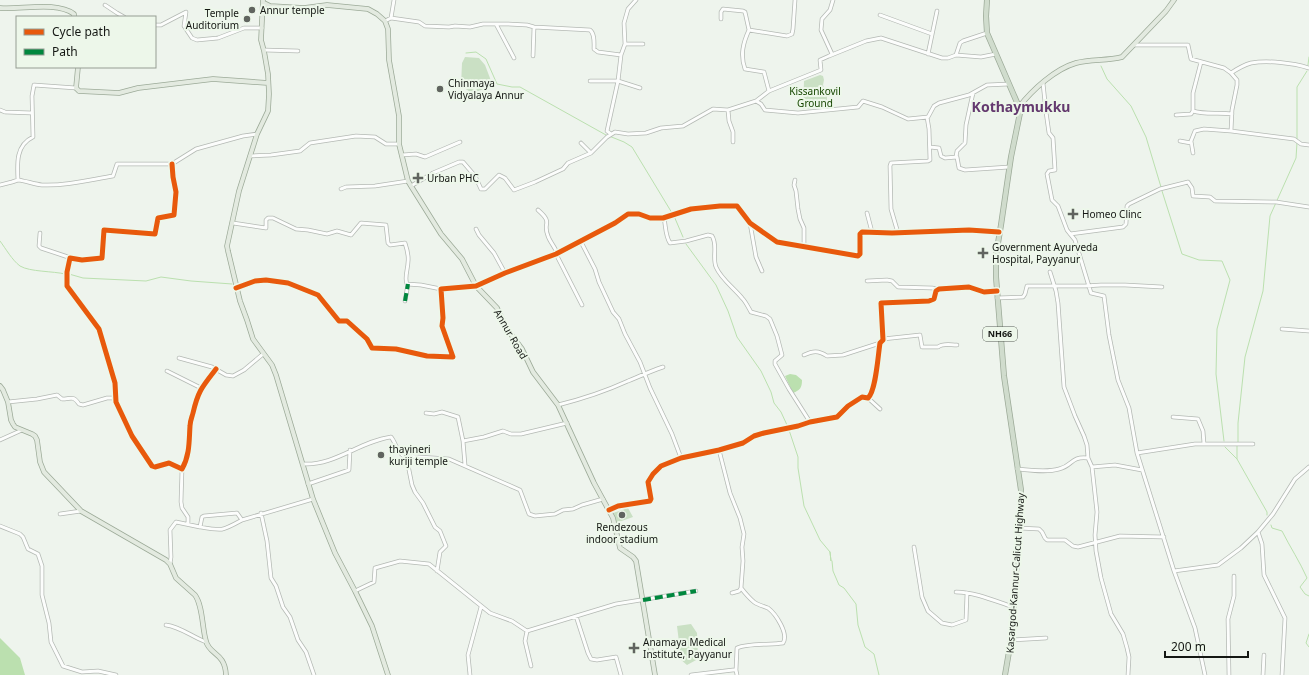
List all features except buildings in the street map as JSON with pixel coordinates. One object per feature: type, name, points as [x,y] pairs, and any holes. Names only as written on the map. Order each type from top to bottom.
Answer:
[{"type":"highway","points":[[987,0],[987,33],[1019,107]]},
{"type":"highway","name":"Kasargod-Kannur-Calicut Highway","points":[[1005,675],[1011,640],[1021,490],[1004,376],[996,291],[996,255],[1009,167],[1020,113],[1019,107]]},
{"type":"main road","points":[[1019,107],[1051,75],[1076,63],[1122,57],[1166,11],[1174,0]]},
{"type":"main road","points":[[385,21],[368,9],[327,5],[304,8],[270,6],[263,2],[261,40],[264,50],[268,83],[268,111],[257,134],[239,191],[227,246],[236,288],[253,339],[272,365],[276,375],[313,499],[334,553],[372,626],[388,675]]},
{"type":"main road","points":[[0,8],[55,7],[69,10],[74,14],[74,16]]},
{"type":"main road","name":"Annur Road","points":[[385,21],[388,29],[389,60],[399,116],[399,144],[408,181],[441,234],[462,259],[476,286],[494,304],[507,329],[522,349],[533,372],[558,406],[567,423],[580,455],[615,524],[618,544],[620,548],[634,557],[636,561],[655,675]]},
{"type":"main road","points":[[78,68],[76,88],[79,91],[119,93],[138,88],[213,79],[268,83]]},
{"type":"main road","points":[[0,386],[8,402],[13,424],[35,436],[37,440],[40,462],[44,472],[81,511],[166,560],[170,564],[176,578],[197,598],[206,642],[223,660],[226,675]]},
{"type":"street","points":[[391,18],[394,0]]},
{"type":"street","points":[[609,135],[608,131],[618,81],[621,55],[625,44],[624,23],[628,9],[636,0]]},
{"type":"street","points":[[749,30],[787,36],[792,34],[795,0]]},
{"type":"street","points":[[832,54],[821,30],[822,19],[830,10],[833,0]]},
{"type":"street","points":[[106,4],[122,16]]},
{"type":"street","points":[[721,19],[721,12],[723,9],[745,12],[749,30],[743,42],[742,49],[745,69],[764,72],[769,91]]},
{"type":"street","points":[[928,54],[936,11]]},
{"type":"street","points":[[156,25],[161,25],[186,12],[184,26],[192,38],[197,40],[218,38],[244,28],[262,28]]},
{"type":"street","points":[[880,15],[932,34]]},
{"type":"street","points":[[385,21],[391,18],[419,22],[425,26],[470,27],[483,24],[496,24],[590,30],[594,38],[594,49],[598,52],[621,55]]},
{"type":"street","points":[[496,24],[514,58]]},
{"type":"street","points":[[532,56],[534,27]]},
{"type":"street","points":[[956,55],[960,43],[987,33]]},
{"type":"street","points":[[411,186],[433,173],[459,162],[463,162],[475,176],[481,189],[485,189],[499,175],[505,178],[514,190],[563,169],[568,163],[591,153],[609,135],[615,132],[628,134],[646,133],[661,128],[683,126],[713,109],[728,110],[756,101],[769,91],[818,72],[821,70],[820,60],[866,41],[881,38],[928,54],[945,58],[956,55],[981,57],[996,54]]},
{"type":"street","points":[[625,44],[642,44]]},
{"type":"street","points":[[1133,44],[1188,45],[1191,59],[1224,68],[1231,73],[1237,80],[1231,131]]},
{"type":"street","points":[[264,50],[298,51]]},
{"type":"street","points":[[1176,114],[1191,114],[1193,93],[1201,62]]},
{"type":"street","points":[[1231,73],[1251,63],[1260,62],[1288,64],[1309,68]]},
{"type":"street","points":[[590,81],[618,81],[640,88]]},
{"type":"street","points":[[1043,82],[1049,133],[1053,138],[1055,170],[1048,172],[1052,200],[1058,206],[1067,230],[1075,240],[1091,293],[1104,296],[1109,335],[1118,380],[1129,408],[1137,453],[1174,571],[1195,628],[1205,675]]},
{"type":"street","points":[[756,101],[761,104],[765,110],[798,113],[858,107],[863,101],[882,107],[908,119],[928,117],[934,106],[939,103],[973,92],[987,85],[1008,84]]},
{"type":"street","points":[[18,180],[19,152],[26,141],[32,137],[32,96],[34,85],[76,88]]},
{"type":"street","points":[[973,92],[966,125],[965,143],[957,151],[956,157],[959,168],[965,170],[1009,167]]},
{"type":"street","points":[[0,110],[5,112],[32,113]]},
{"type":"street","points":[[728,110],[729,121],[733,132],[733,142]]},
{"type":"street","points":[[1192,111],[1209,114],[1232,114]]},
{"type":"street","points":[[898,233],[891,209],[890,166],[891,163],[930,160],[927,117]]},
{"type":"street","points":[[1193,153],[1191,143],[1193,135],[1195,131],[1204,129],[1231,131],[1295,140],[1309,145]]},
{"type":"street","points":[[0,185],[18,180],[36,184],[80,183],[97,178],[113,176],[117,164],[172,164],[196,149],[257,134]]},
{"type":"street","points":[[250,156],[300,152],[310,143],[356,136],[375,136],[386,144],[399,144]]},
{"type":"street","points":[[402,155],[416,154],[425,157],[460,142]]},
{"type":"street","points":[[1180,142],[1191,143]]},
{"type":"street","points":[[581,143],[591,153]]},
{"type":"street","points":[[930,147],[939,148],[941,156],[945,158],[956,157]]},
{"type":"street","points":[[40,233],[39,246],[41,248],[82,260],[102,258],[104,230],[155,234],[158,218],[174,215],[176,192],[172,164]]},
{"type":"street","points":[[795,180],[794,185],[798,209],[804,228],[804,247]]},
{"type":"street","points":[[341,189],[346,187],[368,187],[408,181]]},
{"type":"street","points":[[1070,234],[1123,227],[1126,224],[1128,205],[1161,189],[1188,182],[1192,188],[1193,196],[1210,197],[1215,201],[1277,203],[1309,207]]},
{"type":"street","points":[[408,284],[441,289],[476,286],[504,273],[556,254],[580,240],[615,223],[628,214],[639,214],[650,218],[664,218],[691,209],[737,206],[750,223],[777,242],[859,256],[860,234],[862,232],[898,233],[969,230],[1000,232]]},
{"type":"street","points":[[538,210],[548,222],[548,237],[582,305]]},
{"type":"street","points":[[867,213],[872,232]]},
{"type":"street","points":[[233,223],[266,228],[266,220],[268,218],[273,218],[296,229],[327,234],[337,231],[349,236],[351,236],[361,223],[386,225],[388,244],[406,244],[408,262],[405,281],[408,284],[405,301]]},
{"type":"street","points":[[664,218],[667,239],[670,243],[686,241],[708,235],[712,236],[715,246],[715,262],[719,271],[744,300],[751,312],[766,316],[771,321],[782,355],[775,361],[775,364],[810,422]]},
{"type":"street","points":[[750,223],[756,257],[762,271]]},
{"type":"street","points":[[476,229],[484,242],[494,253],[504,273]]},
{"type":"street","points":[[580,240],[595,269],[599,282],[613,312],[619,319],[645,373],[650,388],[672,434],[681,458]]},
{"type":"street","points":[[71,258],[67,272],[67,286],[99,329],[115,383],[116,398],[132,436],[152,466],[155,467],[170,464],[182,469]]},
{"type":"street","points":[[1050,272],[1058,303],[1064,387],[1084,436],[1087,445],[1088,458],[1092,467],[1097,512],[1096,543],[1101,578],[1111,614],[1123,634],[1127,648],[1129,657],[1128,675]]},
{"type":"street","points":[[236,288],[254,281],[266,280],[288,283],[318,296],[340,321],[347,321],[367,339],[372,348],[396,349],[427,356],[453,357],[442,326],[443,318],[441,289]]},
{"type":"street","points":[[867,281],[887,280],[892,281],[898,287],[938,289],[969,287],[984,292],[996,291]]},
{"type":"street","points":[[997,298],[1023,296],[1027,286],[1054,287],[1125,285],[1162,287]]},
{"type":"street","points":[[868,398],[871,395],[880,343],[883,339],[881,303],[929,301],[934,299],[938,289]]},
{"type":"street","points":[[1282,329],[1309,330]]},
{"type":"street","points":[[883,339],[920,335],[922,347],[938,347],[945,344],[956,345]]},
{"type":"street","points":[[804,355],[811,352],[821,352],[827,356],[843,355],[880,343]]},
{"type":"street","points":[[179,358],[212,367],[226,375],[233,376],[244,370],[263,354]]},
{"type":"street","points":[[558,406],[576,401],[663,367]]},
{"type":"street","points":[[188,524],[188,517],[182,508],[181,502],[182,469],[188,458],[190,425],[197,396],[201,388],[216,369]]},
{"type":"street","points":[[167,372],[201,388]]},
{"type":"street","points":[[8,402],[57,395],[62,398],[76,399],[79,404],[83,405],[107,398],[116,398]]},
{"type":"street","points":[[609,510],[618,506],[650,501],[652,499],[648,482],[650,479],[663,465],[681,458],[743,443],[754,436],[764,433],[837,417],[848,406],[862,397],[868,398],[880,409]]},
{"type":"street","points":[[426,413],[434,414],[442,412],[458,417],[463,441],[465,466]]},
{"type":"street","points":[[1172,417],[1198,420],[1202,431],[1204,444]]},
{"type":"street","points":[[463,441],[484,437],[503,431],[510,434],[521,434],[567,423]]},
{"type":"street","points":[[0,440],[22,430]]},
{"type":"street","points":[[303,464],[314,465],[345,454],[350,450],[391,437],[399,452],[404,456],[408,465],[415,492],[426,508],[435,527],[440,532],[446,546],[440,552],[437,571]]},
{"type":"street","points":[[1137,453],[1195,444],[1253,444]]},
{"type":"street","points":[[308,484],[349,470],[350,450]]},
{"type":"street","points":[[719,450],[730,493],[740,518],[744,534],[742,547],[743,561],[741,588],[739,591],[732,593]]},
{"type":"street","points":[[404,456],[449,459],[520,490],[529,514],[535,516],[555,514],[563,510],[573,509],[603,499]]},
{"type":"street","points":[[1017,469],[1060,469],[1076,458],[1088,458]]},
{"type":"street","points":[[1092,467],[1116,466],[1142,470]]},
{"type":"street","points":[[1174,571],[1218,565],[1241,548],[1258,532],[1273,514],[1296,479],[1309,467]]},
{"type":"street","points":[[170,564],[170,530],[176,522],[224,530],[242,520],[246,520],[261,513],[313,499]]},
{"type":"street","points":[[60,514],[81,511]]},
{"type":"street","points":[[200,527],[202,517],[204,516],[237,513],[242,520]]},
{"type":"street","points":[[261,513],[267,541],[271,578],[276,586],[283,607],[290,617],[298,640],[306,652],[314,675]]},
{"type":"street","points":[[0,526],[20,534],[23,537],[28,549],[38,554],[42,566],[42,595],[49,623],[51,642],[63,666],[82,672],[98,671],[116,675]]},
{"type":"street","points":[[1019,528],[1039,529],[1047,540],[1065,540],[1073,546],[1078,547],[1120,536],[1164,537]]},
{"type":"street","points":[[1258,532],[1262,544],[1264,575],[1285,618],[1282,675]]},
{"type":"street","points":[[914,547],[922,596],[928,611],[937,619],[942,623],[952,625],[966,620],[967,593]]},
{"type":"street","points":[[355,591],[374,582],[375,568],[400,561],[429,564],[490,613],[512,621],[527,631]]},
{"type":"street","points":[[1229,675],[1228,619],[1234,596],[1234,576]]},
{"type":"street","points":[[737,675],[737,648],[741,646],[783,643],[785,641],[785,636],[778,620],[772,612],[753,601],[741,588]]},
{"type":"street","points":[[527,631],[620,603],[696,591]]},
{"type":"street","points":[[956,592],[967,593],[1013,607]]},
{"type":"street","points":[[470,675],[468,654],[481,606]]},
{"type":"street","points":[[576,616],[591,659],[597,660],[616,657],[621,675]]},
{"type":"street","points":[[166,625],[184,631],[206,642]]},
{"type":"street","points":[[527,631],[525,641],[531,666]]},
{"type":"street","points":[[1011,640],[1046,638]]},
{"type":"street","points":[[1262,675],[1264,654]]},
{"type":"street","points":[[691,675],[736,670]]},
{"type":"green space","points":[[465,57],[479,58],[485,65],[493,86],[472,93],[461,86],[462,63]]},
{"type":"green space","name":"Kissankovil Ground","points":[[820,75],[823,76],[824,80],[823,85],[827,97],[827,107],[803,109],[804,81]]},
{"type":"green space","name":"Rendezous indoor stadium","points":[[628,508],[633,517],[616,523],[613,513]]},
{"type":"green space","points":[[691,624],[697,633],[698,659],[687,665],[680,659],[677,626]]},
{"type":"shaded area","points":[[790,374],[796,375],[802,380],[802,385],[800,388],[793,393],[785,376]]},
{"type":"shaded area","points":[[0,638],[20,658],[25,675],[0,675]]},
{"type":"waterway","points":[[466,53],[476,52],[486,59],[497,84],[520,87],[606,135]]},
{"type":"waterway","points":[[1308,65],[1309,57]]},
{"type":"waterway","points":[[1101,66],[1107,79],[1131,106],[1146,137],[1161,187]]},
{"type":"waterway","points":[[1297,139],[1297,87],[1307,71]]},
{"type":"waterway","points":[[609,136],[632,147],[672,213]]},
{"type":"waterway","points":[[1238,442],[1238,423],[1245,357],[1263,291],[1270,216],[1296,158],[1297,143]]},
{"type":"waterway","points":[[1162,191],[1182,254],[1199,260],[1222,261],[1230,280],[1217,329],[1216,374],[1224,441]]},
{"type":"waterway","points":[[674,216],[683,237]]},
{"type":"waterway","points":[[0,241],[12,258],[20,266],[35,270],[65,274]]},
{"type":"waterway","points":[[686,244],[716,285],[728,311],[737,337],[761,371],[771,392],[774,403],[781,412],[787,425]]},
{"type":"waterway","points":[[69,274],[83,278],[146,281],[161,277],[232,284]]},
{"type":"waterway","points":[[789,430],[798,457],[798,468],[804,506],[820,540],[830,552],[831,561],[830,552]]},
{"type":"waterway","points":[[1237,446],[1237,459],[1267,512],[1267,515]]},
{"type":"waterway","points":[[1225,447],[1237,459]]},
{"type":"waterway","points":[[1271,525],[1272,528],[1282,531],[1301,566],[1307,578],[1300,587],[1305,594],[1309,596]]},
{"type":"waterway","points":[[832,561],[833,571],[839,585],[844,588],[856,604],[858,625],[865,647],[874,654],[879,675]]},
{"type":"waterway","points":[[1309,634],[1306,643],[1309,647]]},
{"type":"marked path","points":[[405,301],[408,284]]},
{"type":"marked path","points":[[643,600],[696,591]]},
{"type":"cycle path","points":[[172,164],[176,192],[174,215],[158,218],[155,234],[104,230],[102,258],[82,260],[70,258],[67,272],[67,286],[99,329],[115,383],[116,402],[132,436],[152,466],[155,467],[169,463],[182,469],[188,453],[190,422],[197,399],[204,385],[216,369]]},
{"type":"cycle path","points":[[236,288],[255,281],[266,280],[288,283],[318,295],[339,321],[347,321],[367,339],[372,348],[396,349],[427,356],[453,357],[442,326],[443,318],[441,289],[476,286],[505,273],[556,254],[615,223],[628,214],[639,214],[650,218],[663,218],[691,209],[737,206],[750,223],[777,242],[858,256],[860,254],[860,234],[862,232],[892,233],[969,230],[999,232]]},
{"type":"cycle path","points":[[609,510],[618,506],[650,501],[651,499],[648,482],[661,466],[681,458],[743,443],[754,436],[764,433],[837,417],[848,406],[862,397],[868,398],[873,388],[880,343],[883,340],[881,303],[929,301],[934,299],[936,291],[939,289],[969,287],[984,292],[997,291]]},
{"type":"place","name":"Annur temple","points":[[252,10]]},
{"type":"place","name":"Temple Auditorium","points":[[247,19]]},
{"type":"place","name":"Chinmaya Vidyalaya Annur","points":[[440,89]]},
{"type":"place","name":"Urban PHC","points":[[418,178]]},
{"type":"place","name":"Homeo Clinc","points":[[1073,214]]},
{"type":"place","name":"Government Ayurveda Hospital, Payyanur","points":[[983,253]]},
{"type":"place","name":"thayineri kuriji temple","points":[[381,455]]},
{"type":"place","name":"Rendezous indoor stadium","points":[[622,515]]},
{"type":"place","name":"Anamaya Medical Institute, Payyanur","points":[[634,648]]},
{"type":"district","name":"Kothaymukku","points":[[1021,107]]}]
